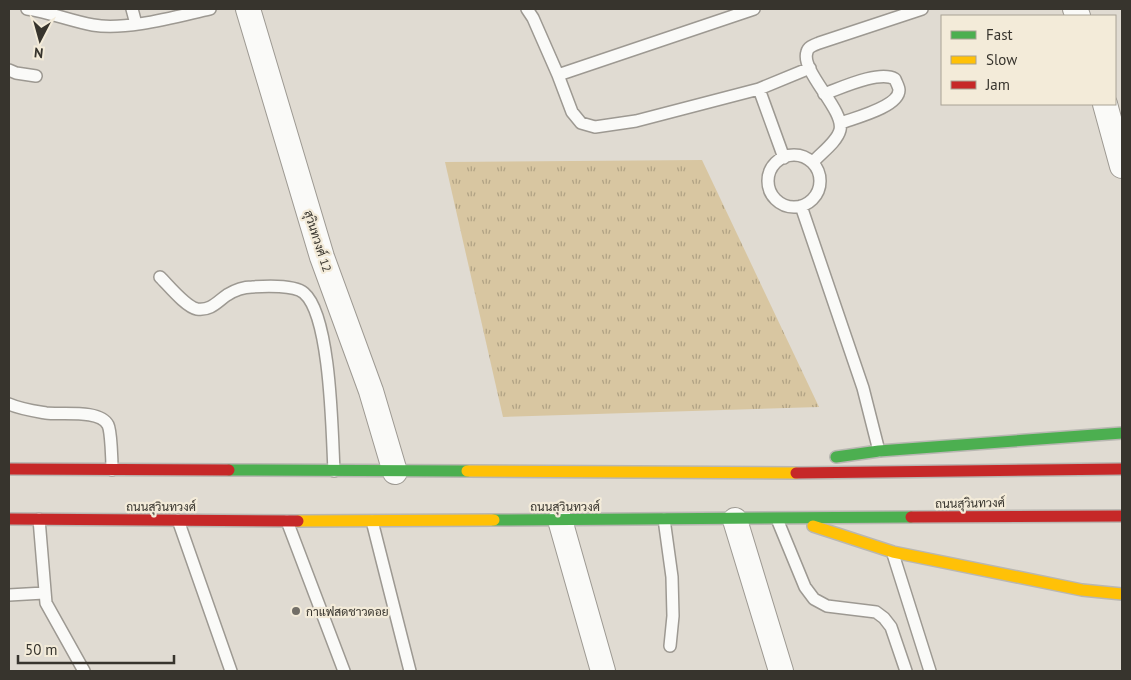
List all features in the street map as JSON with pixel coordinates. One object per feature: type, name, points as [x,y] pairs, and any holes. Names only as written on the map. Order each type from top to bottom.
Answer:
[{"type":"highway","points":[[754,473],[816,460],[879,451],[1122,433]]},
{"type":"highway","points":[[9,469],[754,473],[1122,469]]},
{"type":"highway","name":"ถนนสุวินทวงศ์","points":[[9,518],[372,521],[1122,516]]},
{"type":"highway","points":[[790,519],[893,552],[1082,590],[1122,594]]},
{"type":"street","name":"สุวินทวงศ์ 12","points":[[248,9],[322,257],[371,391],[395,472]]},
{"type":"street","points":[[1105,105],[1122,166]]},
{"type":"street","points":[[560,520],[603,671]]},
{"type":"street","points":[[735,520],[781,671]]},
{"type":"lane","points":[[27,9],[108,27],[136,24],[189,11],[210,9]]},
{"type":"lane","points":[[132,9],[136,24]]},
{"type":"lane","points":[[527,9],[533,18],[558,75],[572,112],[581,123],[595,127],[636,121],[759,89],[810,68]]},
{"type":"lane","points":[[558,75],[739,11],[754,9]]},
{"type":"lane","points":[[813,162],[837,136],[841,123],[810,68],[806,57],[810,47],[922,9]]},
{"type":"lane","points":[[9,70],[36,76]]},
{"type":"lane","points":[[824,94],[876,76],[889,75],[895,79],[899,90],[897,98],[892,103],[841,123]]},
{"type":"lane","points":[[759,89],[784,158]]},
{"type":"lane","points":[[797,155],[805,157],[813,162],[819,171],[818,193],[810,202],[800,206],[787,206],[775,199],[769,187],[769,174],[776,162],[784,158],[797,155]]},
{"type":"lane","points":[[800,206],[862,388],[879,451]]},
{"type":"lane","points":[[160,277],[186,303],[196,309],[207,309],[243,287],[288,288],[304,292],[315,308],[324,343],[330,394],[334,471]]},
{"type":"lane","points":[[9,404],[46,413],[87,414],[101,417],[108,425],[112,470]]},
{"type":"lane","points":[[39,519],[46,603],[84,671]]},
{"type":"lane","points":[[664,519],[672,577],[673,616],[670,646]]},
{"type":"lane","points":[[777,519],[805,587],[814,599],[827,606],[876,612],[884,618],[891,627],[906,671]]},
{"type":"lane","points":[[178,520],[231,671]]},
{"type":"lane","points":[[287,520],[344,671]]},
{"type":"lane","points":[[372,521],[410,671]]},
{"type":"lane","points":[[893,552],[930,671]]},
{"type":"lane","points":[[9,596],[44,593]]},
{"type":"green space","points":[[702,160],[819,407],[503,417],[445,162]]},
{"type":"traffic: fast","points":[[836,457],[879,451],[1122,433]]},
{"type":"traffic: fast","points":[[229,470],[467,471]]},
{"type":"traffic: fast","points":[[494,520],[911,517]]},
{"type":"traffic: slow","points":[[467,471],[796,473]]},
{"type":"traffic: slow","points":[[298,521],[494,520]]},
{"type":"traffic: slow","points":[[813,526],[893,552],[1082,590],[1122,594]]},
{"type":"traffic: jam","points":[[9,469],[229,470]]},
{"type":"traffic: jam","points":[[796,473],[1122,469]]},
{"type":"traffic: jam","points":[[911,517],[1122,516]]},
{"type":"traffic: jam","points":[[9,519],[298,521]]},
{"type":"place","name":"กาแฟสดชาวดอย","points":[[296,611]]}]
